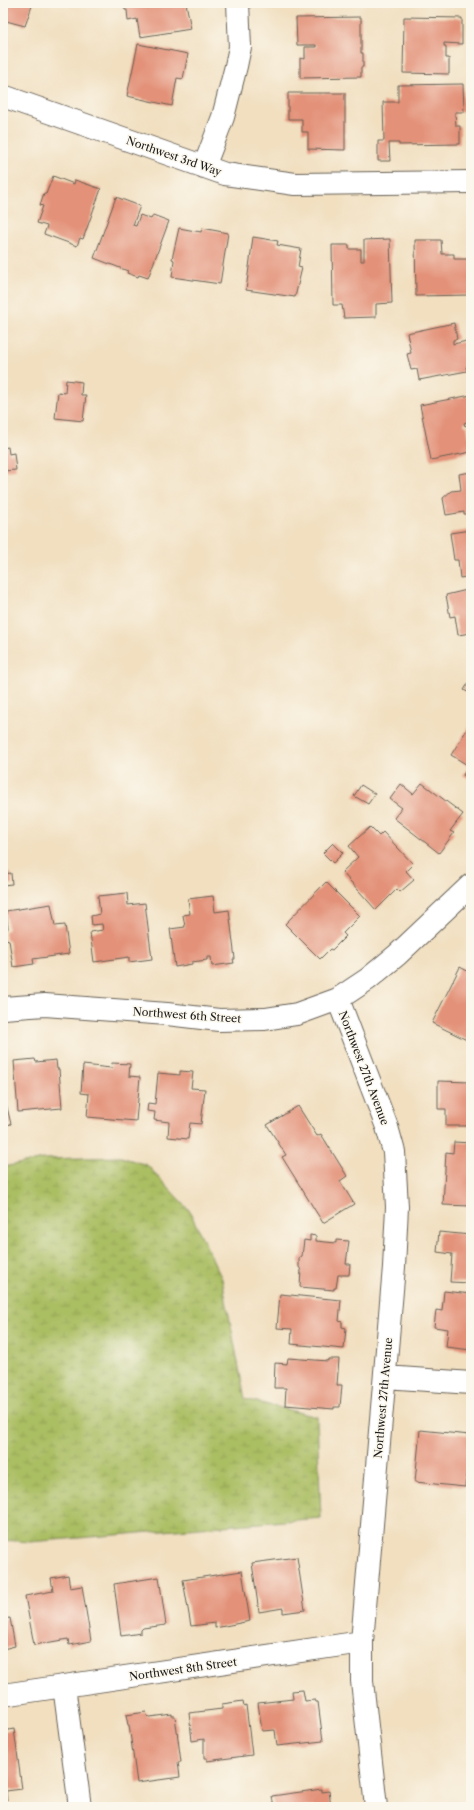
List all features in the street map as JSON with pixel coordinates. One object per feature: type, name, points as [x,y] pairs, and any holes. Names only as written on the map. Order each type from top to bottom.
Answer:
[{"type":"street","points":[[204,167],[223,117],[240,47],[238,3]]},
{"type":"street","name":"Northwest 3rd Way","points":[[3,96],[225,174],[295,184],[471,182]]},
{"type":"street","name":"Northwest 6th Street","points":[[3,1008],[45,1005],[167,1014],[218,1020],[265,1019],[297,1014],[338,999],[368,979],[471,885]]},
{"type":"street","name":"Northwest 27th Avenue","points":[[338,999],[387,1127],[394,1152],[397,1182],[397,1229],[362,1642],[362,1681],[376,1807]]},
{"type":"street","points":[[385,1377],[471,1382]]},
{"type":"street","name":"Northwest 8th Street","points":[[3,1695],[362,1642]]},
{"type":"street","points":[[64,1686],[80,1807]]},
{"type":"green space","points":[[121,1157],[147,1165],[189,1210],[222,1279],[245,1399],[317,1417],[321,1518],[30,1542],[3,1540],[3,1167],[44,1159]]},
{"type":"building","points":[[3,3],[33,3],[25,26],[6,21],[3,29]]},
{"type":"building","points":[[123,3],[186,3],[191,29],[140,37],[137,19],[128,21],[127,10],[125,10]]},
{"type":"building","points":[[361,17],[361,53],[363,53],[363,67],[361,67],[361,77],[300,78],[300,58],[305,59],[305,47],[316,47],[316,45],[297,45],[296,18]]},
{"type":"building","points":[[404,17],[462,18],[462,44],[444,43],[444,46],[446,46],[446,58],[449,58],[449,74],[403,73]]},
{"type":"building","points":[[138,44],[188,54],[183,79],[177,78],[172,106],[127,96]]},
{"type":"building","points":[[463,84],[464,112],[455,112],[456,126],[460,126],[460,144],[399,145],[399,143],[389,143],[390,161],[378,161],[378,141],[384,141],[383,102],[398,102],[398,85]]},
{"type":"building","points":[[288,93],[345,93],[345,150],[308,149],[308,132],[302,132],[302,119],[288,119]]},
{"type":"building","points":[[53,176],[74,184],[75,180],[101,189],[83,239],[80,238],[77,246],[44,234],[47,226],[37,223],[43,206],[40,205],[44,193],[46,194]]},
{"type":"building","points":[[116,197],[140,206],[133,225],[136,226],[140,215],[151,219],[153,215],[169,221],[148,278],[139,275],[138,277],[127,273],[128,271],[94,258]]},
{"type":"building","points":[[179,228],[201,232],[202,228],[228,233],[220,284],[172,277],[174,260],[172,259]]},
{"type":"building","points":[[253,237],[278,241],[277,245],[301,249],[298,267],[302,268],[295,297],[246,290]]},
{"type":"building","points":[[390,239],[392,303],[376,304],[376,317],[344,318],[342,305],[333,305],[332,245],[349,245],[349,249],[361,249],[361,261],[364,261],[364,240]]},
{"type":"building","points":[[415,240],[441,240],[442,254],[454,254],[454,259],[471,259],[471,295],[416,296]]},
{"type":"building","points":[[454,323],[457,339],[453,340],[453,344],[467,341],[471,366],[466,367],[467,371],[419,380],[417,369],[411,370],[407,354],[411,353],[407,333]]},
{"type":"building","points":[[66,380],[82,382],[81,395],[86,395],[83,421],[55,418],[58,392],[65,393]]},
{"type":"building","points":[[471,395],[471,421],[464,423],[465,426],[467,425],[469,437],[471,436],[471,452],[431,460],[420,405]]},
{"type":"building","points":[[8,447],[9,454],[14,453],[16,470],[3,471],[3,448]]},
{"type":"building","points":[[471,472],[471,521],[468,522],[467,514],[464,514],[464,512],[446,515],[443,498],[451,491],[461,490],[459,474]]},
{"type":"building","points":[[471,530],[471,576],[460,578],[458,560],[454,560],[450,533]]},
{"type":"building","points":[[471,589],[471,633],[458,635],[455,616],[450,617],[446,595]]},
{"type":"building","points":[[471,679],[471,694],[464,690]]},
{"type":"building","points":[[471,723],[471,780],[463,775],[469,766],[451,755]]},
{"type":"building","points":[[422,783],[463,814],[450,831],[454,833],[439,853],[394,818],[402,808],[390,799],[401,784],[413,794]]},
{"type":"building","points":[[361,785],[375,794],[368,804],[354,796]]},
{"type":"building","points":[[370,827],[379,836],[383,832],[413,864],[406,871],[414,880],[400,892],[397,889],[376,910],[342,872],[358,857],[349,846]]},
{"type":"building","points":[[333,843],[343,853],[333,863],[323,853]]},
{"type":"building","points":[[11,873],[12,884],[3,885],[3,874]]},
{"type":"building","points":[[326,882],[360,916],[343,933],[346,936],[332,950],[330,949],[320,959],[285,924]]},
{"type":"building","points":[[127,893],[128,905],[145,903],[152,959],[129,962],[129,957],[94,962],[90,932],[103,930],[102,924],[92,925],[91,916],[100,914],[98,896]]},
{"type":"building","points":[[213,896],[215,912],[229,910],[235,959],[233,959],[234,963],[212,966],[211,957],[207,957],[207,960],[192,962],[192,964],[175,967],[170,929],[185,927],[183,915],[190,914],[188,899]]},
{"type":"building","points":[[51,904],[55,926],[65,925],[69,954],[33,959],[34,964],[13,967],[9,940],[6,939],[5,933],[8,928],[6,911]]},
{"type":"building","points":[[460,967],[471,973],[471,1042],[432,1023]]},
{"type":"building","points":[[35,1059],[36,1062],[56,1060],[57,1069],[59,1069],[62,1108],[18,1112],[14,1061]]},
{"type":"building","points":[[112,1063],[130,1064],[129,1076],[140,1077],[136,1121],[87,1117],[89,1094],[81,1093],[83,1065],[111,1068]]},
{"type":"building","points":[[180,1071],[193,1072],[191,1088],[205,1089],[201,1124],[190,1123],[188,1139],[168,1137],[169,1122],[154,1120],[155,1112],[147,1111],[148,1103],[155,1104],[158,1073],[180,1075]]},
{"type":"building","points":[[438,1081],[471,1082],[471,1126],[446,1126],[446,1109],[438,1109]]},
{"type":"building","points":[[5,1099],[11,1124],[3,1126],[3,1100]]},
{"type":"building","points":[[298,1106],[317,1136],[321,1134],[347,1176],[340,1181],[354,1204],[323,1223],[282,1157],[286,1155],[267,1125]]},
{"type":"building","points":[[454,1142],[471,1143],[471,1206],[443,1205],[446,1152],[453,1153]]},
{"type":"building","points":[[439,1232],[471,1235],[471,1283],[450,1282],[452,1254],[437,1252]]},
{"type":"building","points":[[310,1235],[316,1236],[316,1241],[336,1243],[336,1240],[349,1241],[346,1264],[350,1264],[349,1275],[338,1275],[336,1288],[334,1288],[334,1290],[300,1287],[301,1270],[299,1267],[299,1258],[302,1256],[304,1240],[310,1241]]},
{"type":"building","points":[[444,1291],[471,1294],[471,1350],[446,1347],[448,1329],[434,1327],[436,1310],[442,1311]]},
{"type":"building","points":[[280,1294],[341,1300],[339,1321],[342,1322],[342,1327],[346,1328],[344,1349],[291,1344],[292,1329],[277,1328]]},
{"type":"building","points":[[288,1358],[328,1361],[328,1359],[339,1359],[337,1385],[342,1385],[340,1407],[334,1407],[334,1409],[285,1405],[286,1388],[274,1388],[275,1363],[287,1364]]},
{"type":"building","points":[[420,1430],[470,1435],[465,1487],[415,1482]]},
{"type":"building","points":[[297,1557],[305,1610],[283,1613],[283,1608],[259,1612],[252,1563]]},
{"type":"building","points":[[242,1571],[250,1621],[215,1628],[215,1623],[191,1626],[183,1580]]},
{"type":"building","points":[[68,1575],[70,1588],[82,1586],[91,1641],[69,1645],[68,1639],[34,1645],[25,1596],[53,1591],[51,1578]]},
{"type":"building","points":[[159,1577],[166,1625],[143,1628],[141,1633],[121,1636],[114,1584]]},
{"type":"building","points":[[10,1618],[15,1646],[3,1649],[3,1619]]},
{"type":"building","points":[[303,1690],[305,1701],[315,1700],[318,1702],[323,1741],[277,1746],[275,1730],[262,1731],[258,1703],[293,1699],[292,1691]]},
{"type":"building","points":[[243,1701],[244,1706],[246,1705],[252,1755],[207,1761],[207,1758],[204,1758],[204,1739],[192,1741],[189,1713],[222,1709],[222,1704]]},
{"type":"building","points":[[146,1712],[147,1716],[150,1717],[172,1714],[172,1716],[175,1716],[181,1762],[178,1762],[180,1777],[137,1783],[129,1725],[126,1715]]},
{"type":"building","points":[[14,1729],[22,1789],[6,1791],[7,1800],[3,1800],[3,1731]]},
{"type":"building","points":[[322,1789],[322,1792],[329,1791],[331,1807],[274,1807],[272,1796]]}]
